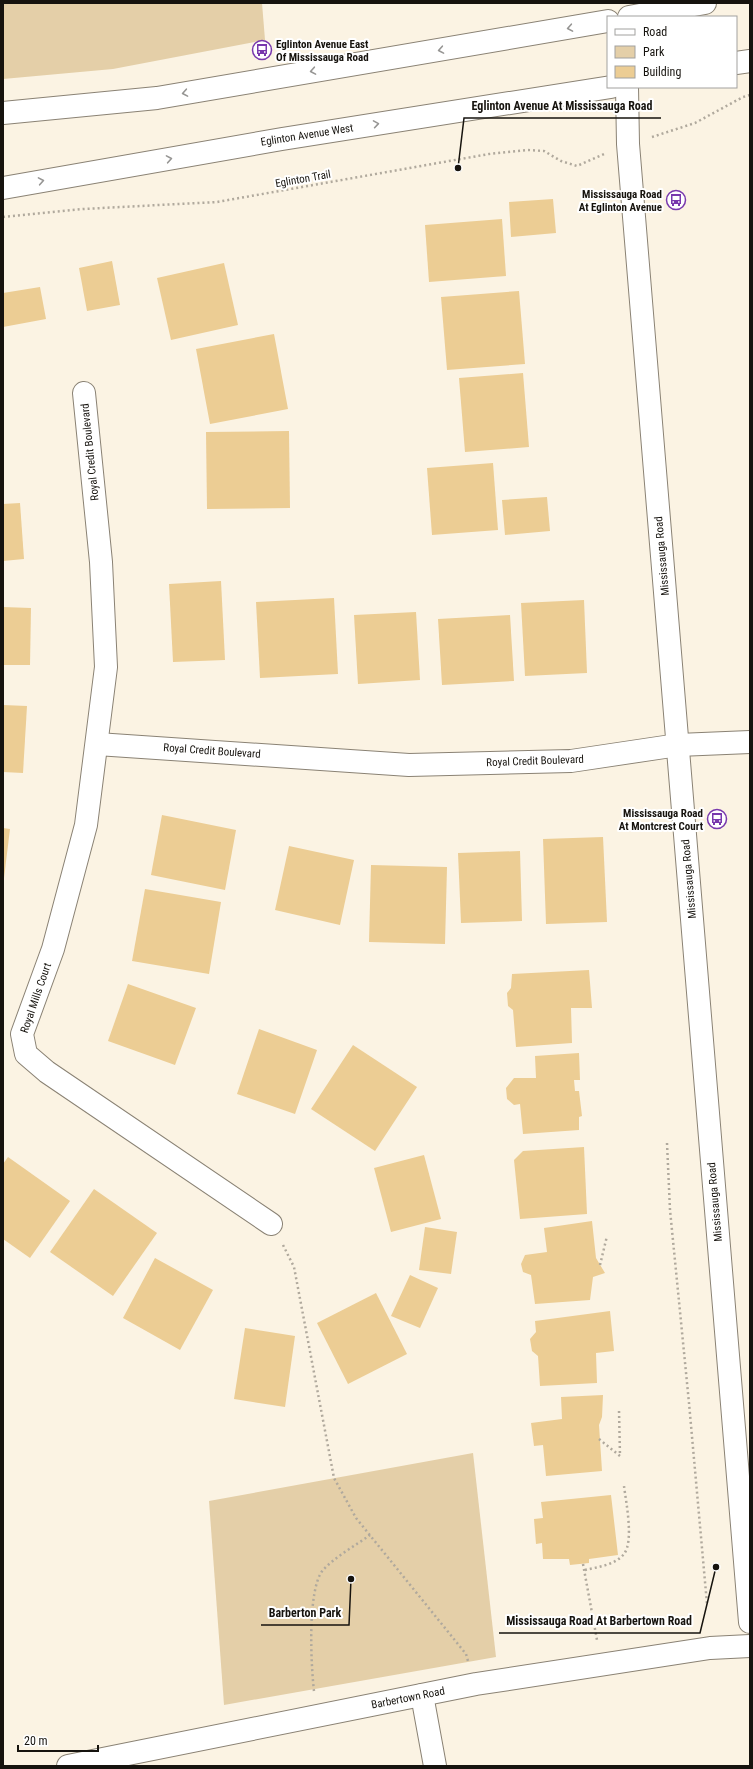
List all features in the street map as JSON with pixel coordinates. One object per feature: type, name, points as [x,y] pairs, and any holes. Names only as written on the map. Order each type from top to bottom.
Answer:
[{"type":"main road","points":[[625,3],[625,16]]},
{"type":"main road","points":[[634,16],[705,3]]},
{"type":"main road","points":[[3,113],[157,98],[607,21]]},
{"type":"main road","points":[[737,63],[750,61]]},
{"type":"main road","name":"Eglinton Avenue West","points":[[3,188],[282,139],[607,88]]},
{"type":"main road","name":"Mississauga Road","points":[[627,88],[630,167],[750,1622]]},
{"type":"main road","name":"Royal Credit Boulevard","points":[[84,393],[101,562],[106,667],[97,744],[409,765],[570,762],[678,745],[750,742]]},
{"type":"main road","name":"Royal Mills Court","points":[[97,744],[86,825],[53,949],[22,1034],[26,1054],[47,1072],[271,1224]]},
{"type":"main road","name":"Barbertown Road","points":[[68,1766],[107,1762],[316,1716],[476,1684],[710,1648],[750,1646]]},
{"type":"main road","points":[[422,1695],[435,1766]]},
{"type":"path","points":[[667,132],[695,123],[743,97],[750,95]]},
{"type":"path","name":"Eglinton Trail","points":[[3,217],[83,209],[217,202],[496,153],[528,150],[544,152],[561,161],[577,166],[598,157]]},
{"type":"path","points":[[667,1143],[670,1210],[689,1403],[706,1604]]},
{"type":"path","points":[[271,1224],[294,1267],[334,1478],[356,1518],[466,1654],[476,1684]]},
{"type":"path","points":[[600,1265],[607,1236]]},
{"type":"path","points":[[599,1439],[620,1456],[619,1410]]},
{"type":"path","points":[[585,1570],[608,1565],[624,1554],[629,1538],[624,1486]]},
{"type":"path","points":[[316,1716],[311,1670],[311,1616],[315,1590],[322,1571],[370,1535]]},
{"type":"path","points":[[583,1564],[601,1664]]},
{"type":"green space","points":[[3,3],[262,3],[265,40],[113,69],[3,79]]},
{"type":"green space","points":[[473,1453],[496,1657],[224,1705],[209,1501]]},
{"type":"building","points":[[553,199],[556,233],[511,237],[509,202]]},
{"type":"building","points":[[502,219],[506,276],[429,282],[425,225]]},
{"type":"building","points":[[112,261],[120,305],[87,311],[79,268]]},
{"type":"building","points":[[224,263],[238,325],[171,340],[157,278]]},
{"type":"building","points":[[40,287],[46,319],[3,327],[3,293]]},
{"type":"building","points":[[519,291],[525,364],[447,370],[441,297]]},
{"type":"building","points":[[274,334],[288,409],[210,424],[196,349]]},
{"type":"building","points":[[523,373],[529,447],[465,452],[459,378]]},
{"type":"building","points":[[289,431],[290,508],[207,509],[206,432]]},
{"type":"building","points":[[493,463],[498,530],[432,535],[427,468]]},
{"type":"building","points":[[547,497],[550,531],[505,535],[502,500]]},
{"type":"building","points":[[20,503],[24,559],[3,561],[3,504]]},
{"type":"building","points":[[221,581],[225,660],[173,662],[169,584]]},
{"type":"building","points":[[334,598],[338,674],[260,678],[256,602]]},
{"type":"building","points":[[584,600],[587,673],[525,676],[521,603]]},
{"type":"building","points":[[3,607],[31,608],[30,665],[3,665]]},
{"type":"building","points":[[416,612],[420,680],[358,684],[354,615]]},
{"type":"building","points":[[510,615],[514,681],[442,685],[438,619]]},
{"type":"building","points":[[3,705],[27,706],[23,773],[3,772]]},
{"type":"building","points":[[162,815],[236,830],[225,890],[151,875]]},
{"type":"building","points":[[3,828],[10,829],[4,878],[3,878]]},
{"type":"building","points":[[603,837],[607,922],[546,924],[543,839]]},
{"type":"building","points":[[289,846],[354,860],[340,925],[275,910]]},
{"type":"building","points":[[520,851],[522,921],[461,923],[458,853]]},
{"type":"building","points":[[371,865],[447,867],[445,944],[369,942]]},
{"type":"building","points":[[145,889],[221,902],[209,974],[132,961]]},
{"type":"building","points":[[589,970],[592,1008],[571,1008],[572,1043],[516,1047],[513,1010],[508,1006],[507,993],[511,988],[512,974]]},
{"type":"building","points":[[128,984],[196,1008],[175,1065],[108,1041]]},
{"type":"building","points":[[259,1029],[317,1050],[295,1114],[237,1094]]},
{"type":"building","points":[[353,1045],[417,1087],[375,1151],[311,1109]]},
{"type":"building","points":[[579,1053],[580,1080],[574,1080],[575,1091],[579,1091],[582,1116],[579,1117],[579,1130],[523,1134],[520,1104],[514,1105],[507,1099],[506,1088],[514,1078],[536,1078],[535,1056]]},
{"type":"building","points":[[584,1147],[587,1214],[520,1219],[514,1160],[523,1151]]},
{"type":"building","points":[[424,1155],[441,1219],[391,1232],[374,1168]]},
{"type":"building","points":[[8,1157],[70,1201],[30,1258],[3,1239],[3,1164]]},
{"type":"building","points":[[94,1189],[157,1233],[113,1296],[50,1252]]},
{"type":"building","points":[[592,1221],[596,1258],[605,1273],[593,1277],[590,1300],[535,1304],[531,1275],[523,1272],[521,1264],[525,1255],[547,1252],[544,1228]]},
{"type":"building","points":[[425,1227],[457,1232],[451,1274],[419,1270]]},
{"type":"building","points":[[155,1258],[213,1290],[180,1350],[123,1318]]},
{"type":"building","points":[[410,1275],[438,1288],[420,1328],[391,1316]]},
{"type":"building","points":[[376,1293],[407,1354],[348,1384],[317,1323]]},
{"type":"building","points":[[610,1311],[614,1351],[596,1353],[597,1383],[540,1386],[538,1356],[532,1351],[530,1339],[536,1332],[535,1321]]},
{"type":"building","points":[[245,1328],[295,1336],[285,1407],[234,1399]]},
{"type":"building","points":[[603,1395],[602,1417],[599,1425],[602,1471],[546,1476],[543,1445],[534,1446],[531,1423],[562,1419],[561,1397]]},
{"type":"building","points":[[611,1495],[618,1555],[589,1559],[589,1563],[570,1565],[569,1559],[543,1559],[542,1543],[536,1544],[534,1519],[543,1518],[541,1502]]},
{"type":"place","name":"Eglinton Avenue East Of Mississauga Road","points":[[262,50]]},
{"type":"place","name":"Eglinton Avenue At Mississauga Road","points":[[458,168]]},
{"type":"place","name":"Mississauga Road At Eglinton Avenue","points":[[676,200]]},
{"type":"place","name":"Mississauga Road At Montcrest Court","points":[[717,819]]},
{"type":"place","name":"Mississauga Road At Barbertown Road","points":[[716,1567]]},
{"type":"place","name":"Barberton Park","points":[[351,1579]]}]
